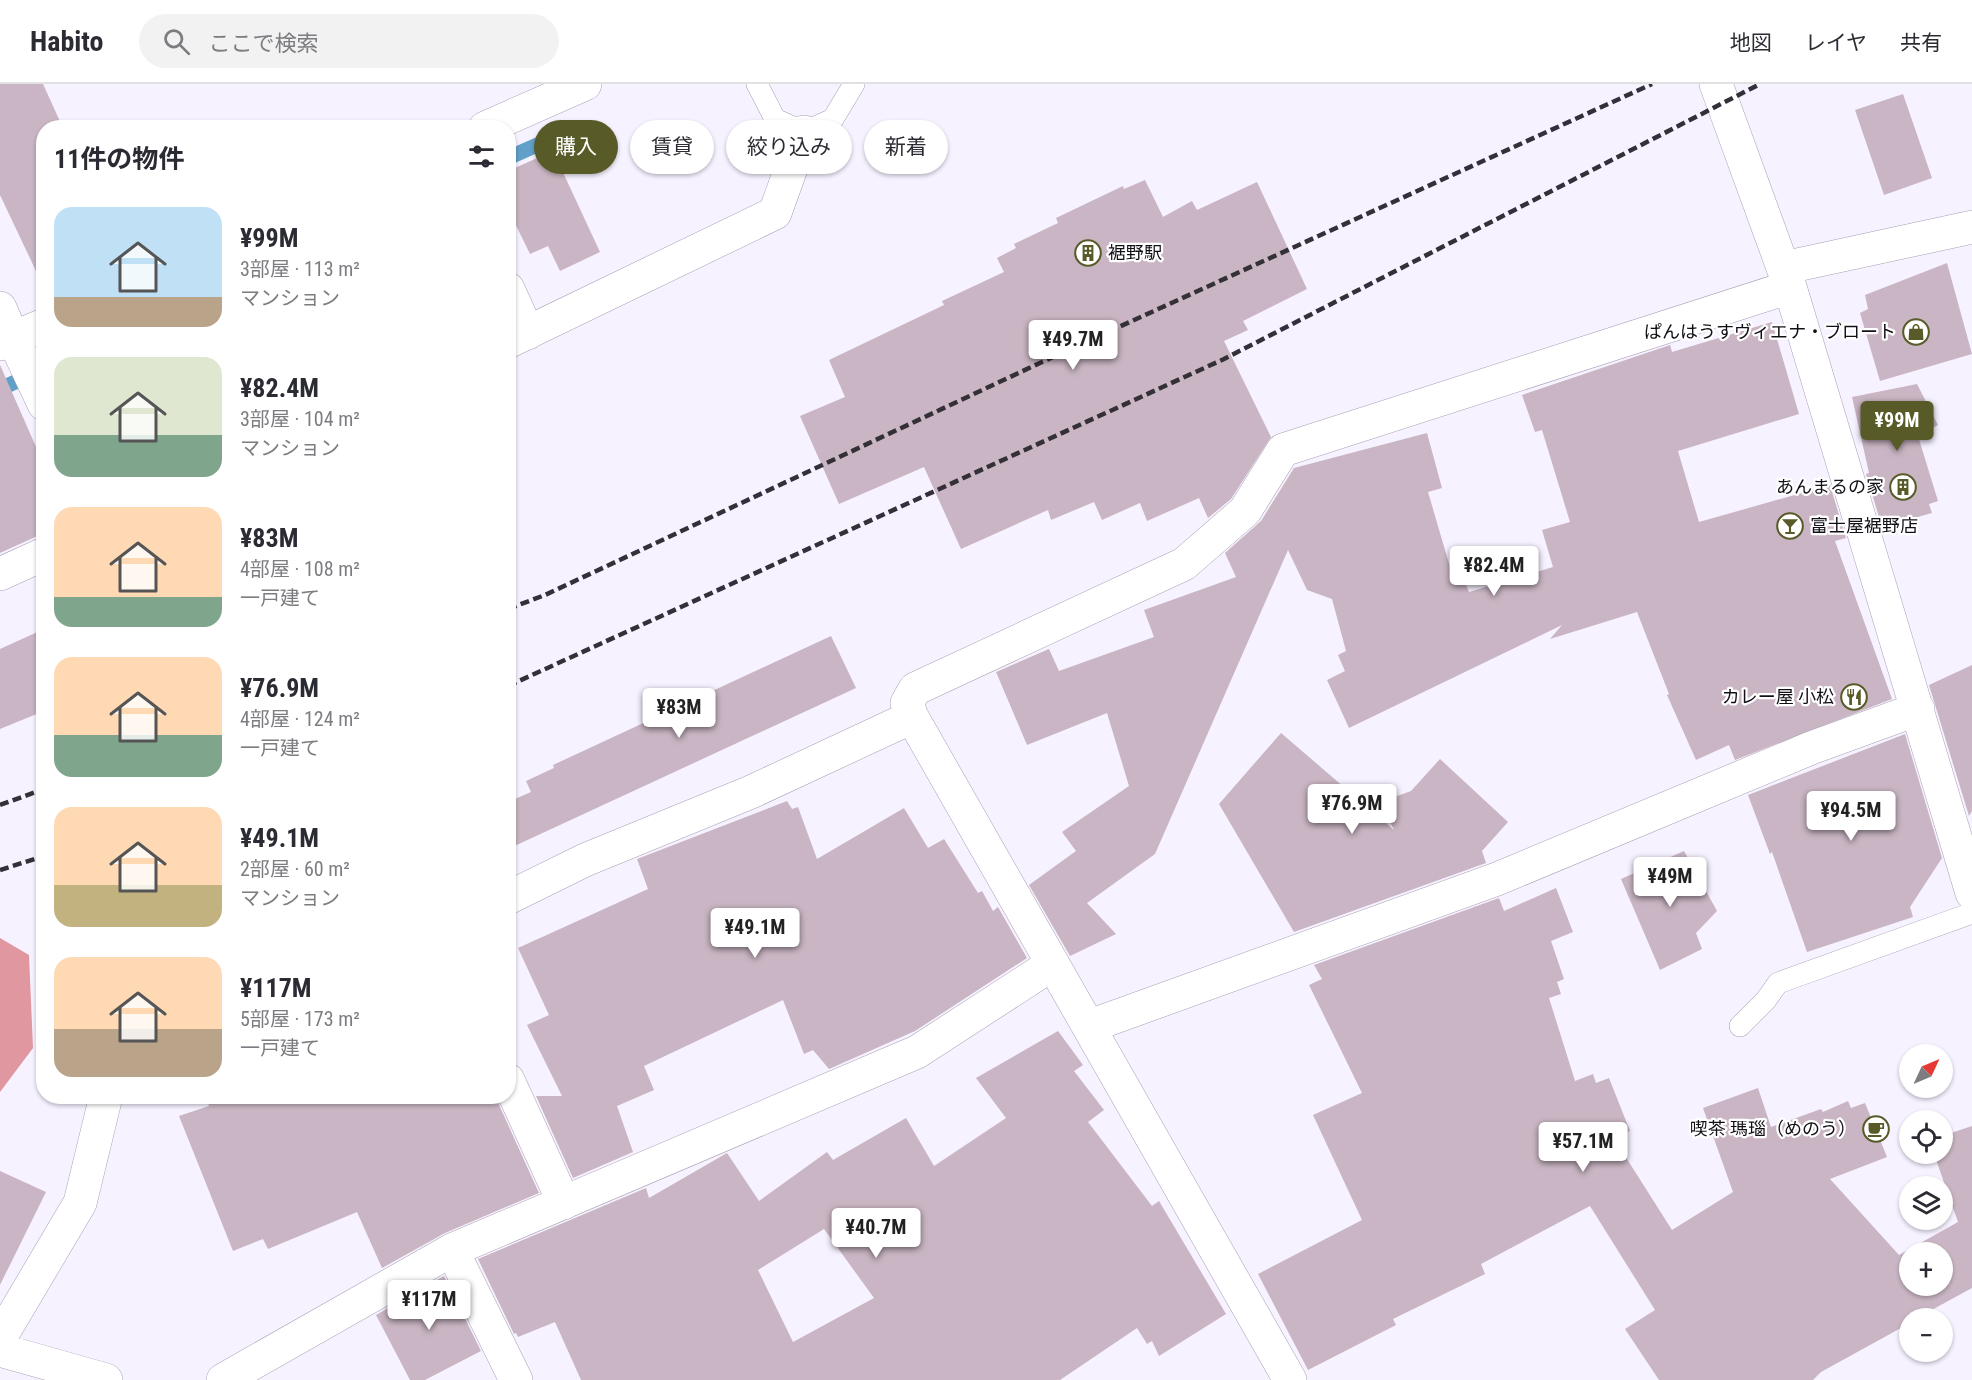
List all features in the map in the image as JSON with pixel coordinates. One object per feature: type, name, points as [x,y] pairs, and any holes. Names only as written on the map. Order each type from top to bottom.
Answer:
[{"type":"street","points":[[503,120],[585,84]]},
{"type":"street","points":[[1716,84],[1786,277],[1972,893]]},
{"type":"street","points":[[518,337],[775,213],[789,174]]},
{"type":"street","points":[[1290,1380],[1090,1026],[1051,965],[912,717],[907,703],[915,689],[1184,564],[1245,511],[1283,450],[1786,277],[1972,226]]},
{"type":"street","points":[[0,308],[11,346],[36,390]]},
{"type":"street","points":[[11,346],[36,330]]},
{"type":"street","points":[[0,574],[36,558]]},
{"type":"street","points":[[1090,1026],[1497,879],[1811,748],[1918,709]]},
{"type":"street","points":[[516,894],[585,860],[751,792],[912,717]]},
{"type":"street","points":[[223,1380],[452,1250],[917,1052],[1051,965]]},
{"type":"street","points":[[516,1098],[564,1203]]},
{"type":"street","points":[[0,1338],[80,1203],[104,1104]]},
{"type":"street","points":[[452,1250],[516,1380]]},
{"type":"street","points":[[0,1350],[106,1380]]},
{"type":"lane","points":[[757,84],[775,118],[779,120]]},
{"type":"lane","points":[[831,120],[854,84]]},
{"type":"lane","points":[[1740,1026],[1766,1000],[1778,983],[1972,913]]},
{"type":"shaded area","points":[[0,938],[29,955],[33,1048],[0,1092]]},
{"type":"building","points":[[0,84],[43,84],[59,120],[36,120],[36,271],[0,195]]},
{"type":"building","points":[[1903,94],[1932,178],[1884,195],[1855,110]]},
{"type":"building","points":[[534,159],[534,174],[564,174],[600,252],[560,271],[548,246],[530,254],[516,225],[516,167]]},
{"type":"building","points":[[1145,180],[1163,217],[1192,201],[1197,210],[1257,182],[1307,289],[1243,321],[1248,330],[1224,341],[1271,437],[1231,499],[1208,518],[1199,498],[1147,521],[1140,503],[1102,520],[1094,502],[1051,520],[1048,510],[961,549],[924,467],[839,504],[800,416],[845,397],[829,360],[944,305],[942,301],[1004,272],[997,258],[1016,248],[1014,244],[1058,223],[1056,218],[1123,186],[1124,189]]},
{"type":"building","name":"ぱんはうすヴィエナ・ブロート","points":[[1947,263],[1972,354],[1880,381],[1860,313],[1868,309],[1865,295]]},
{"type":"building","points":[[1772,322],[1799,414],[1678,451],[1699,522],[1830,485],[1846,538],[1835,541],[1892,699],[1735,760],[1729,745],[1696,760],[1667,695],[1669,694],[1637,612],[1550,639],[1562,625],[1349,728],[1327,680],[1345,671],[1338,655],[1346,651],[1332,599],[1307,590],[1288,550],[1155,854],[1087,903],[1116,934],[1070,956],[1029,885],[1076,851],[1062,832],[1129,786],[1107,713],[1027,745],[996,672],[1049,649],[1059,671],[1154,637],[1144,610],[1236,577],[1225,553],[1261,521],[1294,468],[1427,433],[1442,488],[1428,492],[1455,584],[1464,580],[1469,592],[1553,567],[1542,530],[1570,522],[1542,430],[1535,432],[1522,395],[1670,345],[1672,352]]},
{"type":"building","points":[[0,365],[36,447],[36,537],[0,553]]},
{"type":"building","points":[[1917,384],[1938,425],[1918,436],[1938,501],[1929,504],[1932,513],[1882,527],[1866,474],[1869,473],[1852,397]]},
{"type":"building","points":[[36,633],[36,714],[0,729],[0,649]]},
{"type":"building","points":[[831,636],[856,688],[516,845],[516,799],[531,792],[526,781],[554,768],[553,765]]},
{"type":"building","points":[[1972,665],[1972,811],[1969,816],[1929,685]]},
{"type":"building","points":[[1281,733],[1394,830],[1381,802],[1411,791],[1440,759],[1508,822],[1482,851],[1486,863],[1294,932],[1219,804]]},
{"type":"building","points":[[1905,734],[1942,858],[1910,907],[1913,917],[1807,952],[1772,852],[1770,854],[1748,795]]},
{"type":"building","points":[[787,801],[792,809],[798,807],[817,859],[904,808],[928,848],[944,839],[978,893],[982,891],[993,911],[998,907],[1027,958],[915,1031],[829,1069],[813,1050],[804,1054],[783,1000],[644,1066],[654,1090],[617,1106],[633,1152],[573,1178],[536,1096],[562,1096],[527,1025],[549,1015],[518,948],[648,889],[637,859]]},
{"type":"building","points":[[1684,851],[1717,911],[1696,933],[1702,949],[1660,970],[1621,879]]},
{"type":"building","points":[[1556,888],[1573,932],[1551,941],[1564,979],[1557,982],[1561,994],[1549,998],[1575,1081],[1593,1074],[1596,1083],[1609,1078],[1630,1131],[1613,1137],[1672,1230],[1733,1192],[1703,1108],[1758,1088],[1771,1127],[1821,1109],[1823,1112],[1848,1101],[1851,1108],[1865,1103],[1887,1157],[1830,1179],[1899,1255],[1899,1296],[1953,1296],[1953,1242],[1922,1242],[1944,1230],[1953,1230],[1953,1225],[1958,1222],[1953,1208],[1953,1176],[1942,1176],[1938,1164],[1953,1164],[1953,1132],[1972,1126],[1972,1288],[1935,1308],[1899,1308],[1899,1329],[1821,1372],[1813,1380],[1659,1380],[1625,1329],[1655,1310],[1590,1206],[1481,1264],[1485,1274],[1393,1319],[1396,1325],[1308,1370],[1258,1274],[1362,1220],[1313,1115],[1362,1093],[1309,985],[1322,979],[1314,965],[1499,898],[1504,911]]},
{"type":"building","points":[[1058,1031],[1083,1065],[1074,1071],[1104,1110],[1088,1122],[1152,1206],[1159,1201],[1226,1314],[1159,1356],[1152,1341],[1147,1344],[1137,1328],[1060,1380],[581,1380],[555,1322],[518,1337],[516,1333],[514,1334],[478,1259],[646,1188],[649,1198],[727,1153],[759,1201],[827,1152],[833,1160],[906,1118],[934,1166],[1006,1118],[976,1078]],"holes":[[[824,1229],[874,1298],[793,1342],[758,1270]]]},
{"type":"building","points":[[208,1104],[499,1104],[539,1193],[445,1233],[382,1268],[357,1212],[268,1249],[263,1239],[233,1251],[179,1116],[209,1106]]},
{"type":"building","points":[[0,1171],[46,1192],[0,1285]]},
{"type":"building","points":[[444,1276],[481,1351],[425,1380],[410,1380],[376,1315]]},
{"type":"waterway","points":[[516,154],[534,146]]},
{"type":"waterway","points":[[0,389],[33,374]]},
{"type":"railway","points":[[516,606],[545,595],[1042,362],[1652,84]]},
{"type":"railway","points":[[516,682],[1224,359],[1760,84]]},
{"type":"railway","points":[[0,805],[36,792]]},
{"type":"railway","points":[[0,870],[36,859]]},
{"type":"place","name":"裾野駅","points":[[1088,253]]},
{"type":"place","name":"ぱんはうすヴィエナ・ブロート","points":[[1916,332]]},
{"type":"place","name":"あんまるの家","points":[[1903,487]]},
{"type":"place","name":"富士屋裾野店","points":[[1790,526]]},
{"type":"place","name":"カレー屋 小松","points":[[1854,697]]},
{"type":"place","name":"喫茶 瑪瑙（めのう）","points":[[1876,1129]]}]
